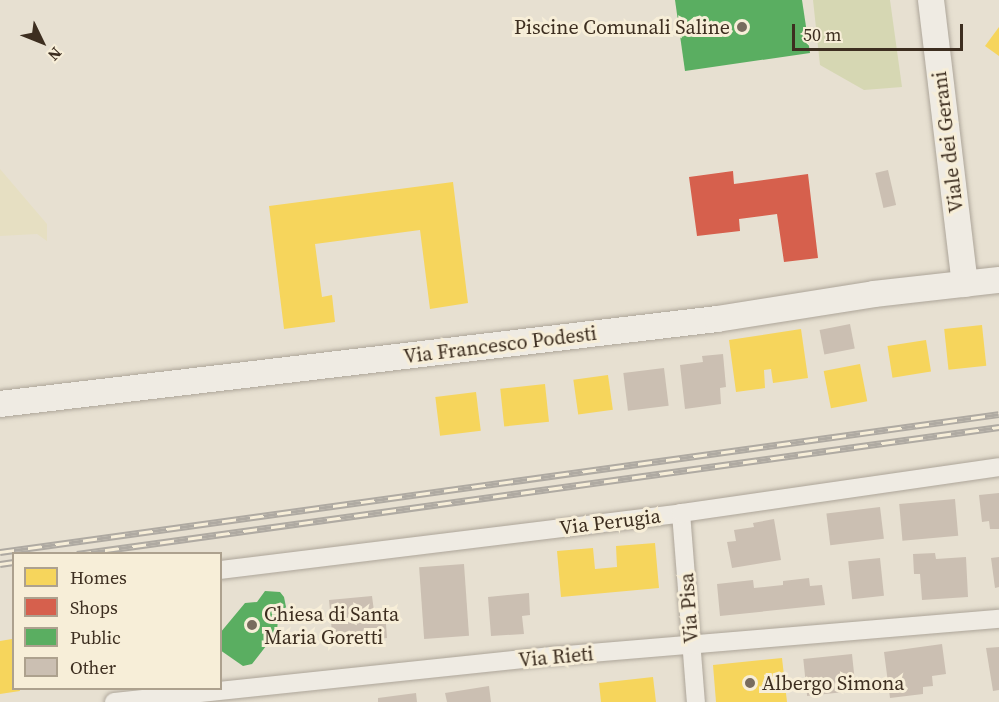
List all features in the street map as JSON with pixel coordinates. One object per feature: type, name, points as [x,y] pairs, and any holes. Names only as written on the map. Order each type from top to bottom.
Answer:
[{"type":"main road","name":"Viale dei Gerani","points":[[931,0],[964,284]]},
{"type":"main road","name":"Via Francesco Podesti","points":[[0,404],[717,320],[874,294],[999,280]]},
{"type":"street","name":"Via Perugia","points":[[222,570],[681,513],[999,467]]},
{"type":"street","name":"Via Pisa","points":[[681,513],[696,702]]},
{"type":"street","name":"Via Rieti","points":[[114,702],[691,644],[999,619]]},
{"type":"shaded area","points":[[0,169],[47,224],[47,241],[37,234],[0,236]]},
{"type":"green space","points":[[813,0],[890,0],[902,87],[864,90],[820,65]]},
{"type":"building: Homes","points":[[999,27],[999,56],[985,46]]},
{"type":"building: Homes","points":[[453,182],[468,303],[430,309],[420,230],[315,244],[322,297],[332,295],[335,322],[284,329],[269,206]]},
{"type":"building: Homes","points":[[982,325],[986,366],[948,370],[944,329]]},
{"type":"building: Homes","points":[[801,329],[808,378],[773,383],[771,369],[764,370],[765,388],[736,392],[729,340]]},
{"type":"building: Homes","points":[[926,340],[931,372],[892,378],[887,346]]},
{"type":"building: Homes","points":[[860,364],[867,401],[831,408],[824,371]]},
{"type":"building: Homes","points":[[608,375],[613,410],[578,415],[573,380]]},
{"type":"building: Homes","points":[[545,384],[549,422],[504,426],[500,389]]},
{"type":"building: Homes","points":[[476,392],[481,431],[440,436],[435,397]]},
{"type":"building: Homes","points":[[655,543],[659,588],[561,597],[557,551],[593,548],[595,569],[617,567],[616,546]]},
{"type":"building: Homes","points":[[12,639],[12,690],[20,691],[0,694],[0,641]]},
{"type":"building: Homes","name":"Albergo Simona","points":[[782,658],[787,702],[716,702],[713,665]]},
{"type":"building: Homes","points":[[653,677],[656,702],[601,702],[599,683]]},
{"type":"building: Shops","points":[[733,171],[734,184],[808,174],[818,258],[784,262],[777,214],[739,219],[740,231],[697,236],[689,177]]},
{"type":"building: Public","name":"Piscine Comunali Saline","points":[[675,0],[802,0],[810,53],[685,71]]},
{"type":"building: Public","name":"Chiesa di Santa Maria Goretti","points":[[265,591],[280,592],[284,597],[286,607],[278,618],[277,632],[252,664],[243,666],[222,651],[222,631],[245,603],[257,602]]},
{"type":"building: Other","points":[[888,170],[896,205],[883,208],[875,173]]},
{"type":"building: Other","points":[[850,324],[855,349],[824,354],[820,330]]},
{"type":"building: Other","points":[[723,354],[726,387],[720,388],[721,404],[685,409],[680,365],[703,362],[702,356]]},
{"type":"building: Other","points":[[664,368],[669,406],[628,411],[623,373]]},
{"type":"building: Other","points":[[999,493],[999,529],[990,529],[989,521],[982,522],[979,495]]},
{"type":"building: Other","points":[[955,499],[958,536],[902,541],[899,504]]},
{"type":"building: Other","points":[[880,507],[884,539],[830,545],[826,514]]},
{"type":"building: Other","points":[[774,519],[781,560],[732,568],[727,542],[736,541],[734,530],[754,527],[753,523]]},
{"type":"building: Other","points":[[935,553],[936,559],[966,557],[968,597],[922,600],[920,574],[914,574],[913,554]]},
{"type":"building: Other","points":[[999,557],[999,587],[995,588],[991,558]]},
{"type":"building: Other","points":[[880,558],[884,596],[852,599],[848,561]]},
{"type":"building: Other","points":[[464,564],[469,636],[424,639],[419,567]]},
{"type":"building: Other","points":[[809,578],[810,586],[822,585],[825,605],[720,616],[717,584],[753,580],[754,588],[783,585],[783,581]]},
{"type":"building: Other","points":[[529,593],[530,615],[522,616],[524,634],[491,636],[488,597]]},
{"type":"building: Other","points":[[372,596],[374,611],[385,610],[387,638],[333,643],[329,600]]},
{"type":"building: Other","points":[[942,644],[946,674],[932,676],[933,686],[923,687],[923,694],[890,698],[884,652]]},
{"type":"building: Other","points":[[999,647],[999,690],[993,691],[986,648]]},
{"type":"building: Other","points":[[852,654],[856,691],[807,696],[803,659]]},
{"type":"building: Other","points":[[489,686],[491,702],[447,702],[445,693]]},
{"type":"building: Other","points":[[416,693],[417,702],[378,702],[378,698]]},
{"type":"railway","points":[[0,552],[999,414]]},
{"type":"railway","points":[[92,552],[999,427]]},
{"type":"railway","points":[[0,564],[12,562]]},
{"type":"place","name":"Piscine Comunali Saline","points":[[742,27]]},
{"type":"place","name":"Chiesa di Santa Maria Goretti","points":[[252,625]]},
{"type":"place","name":"Albergo Simona","points":[[750,683]]}]
